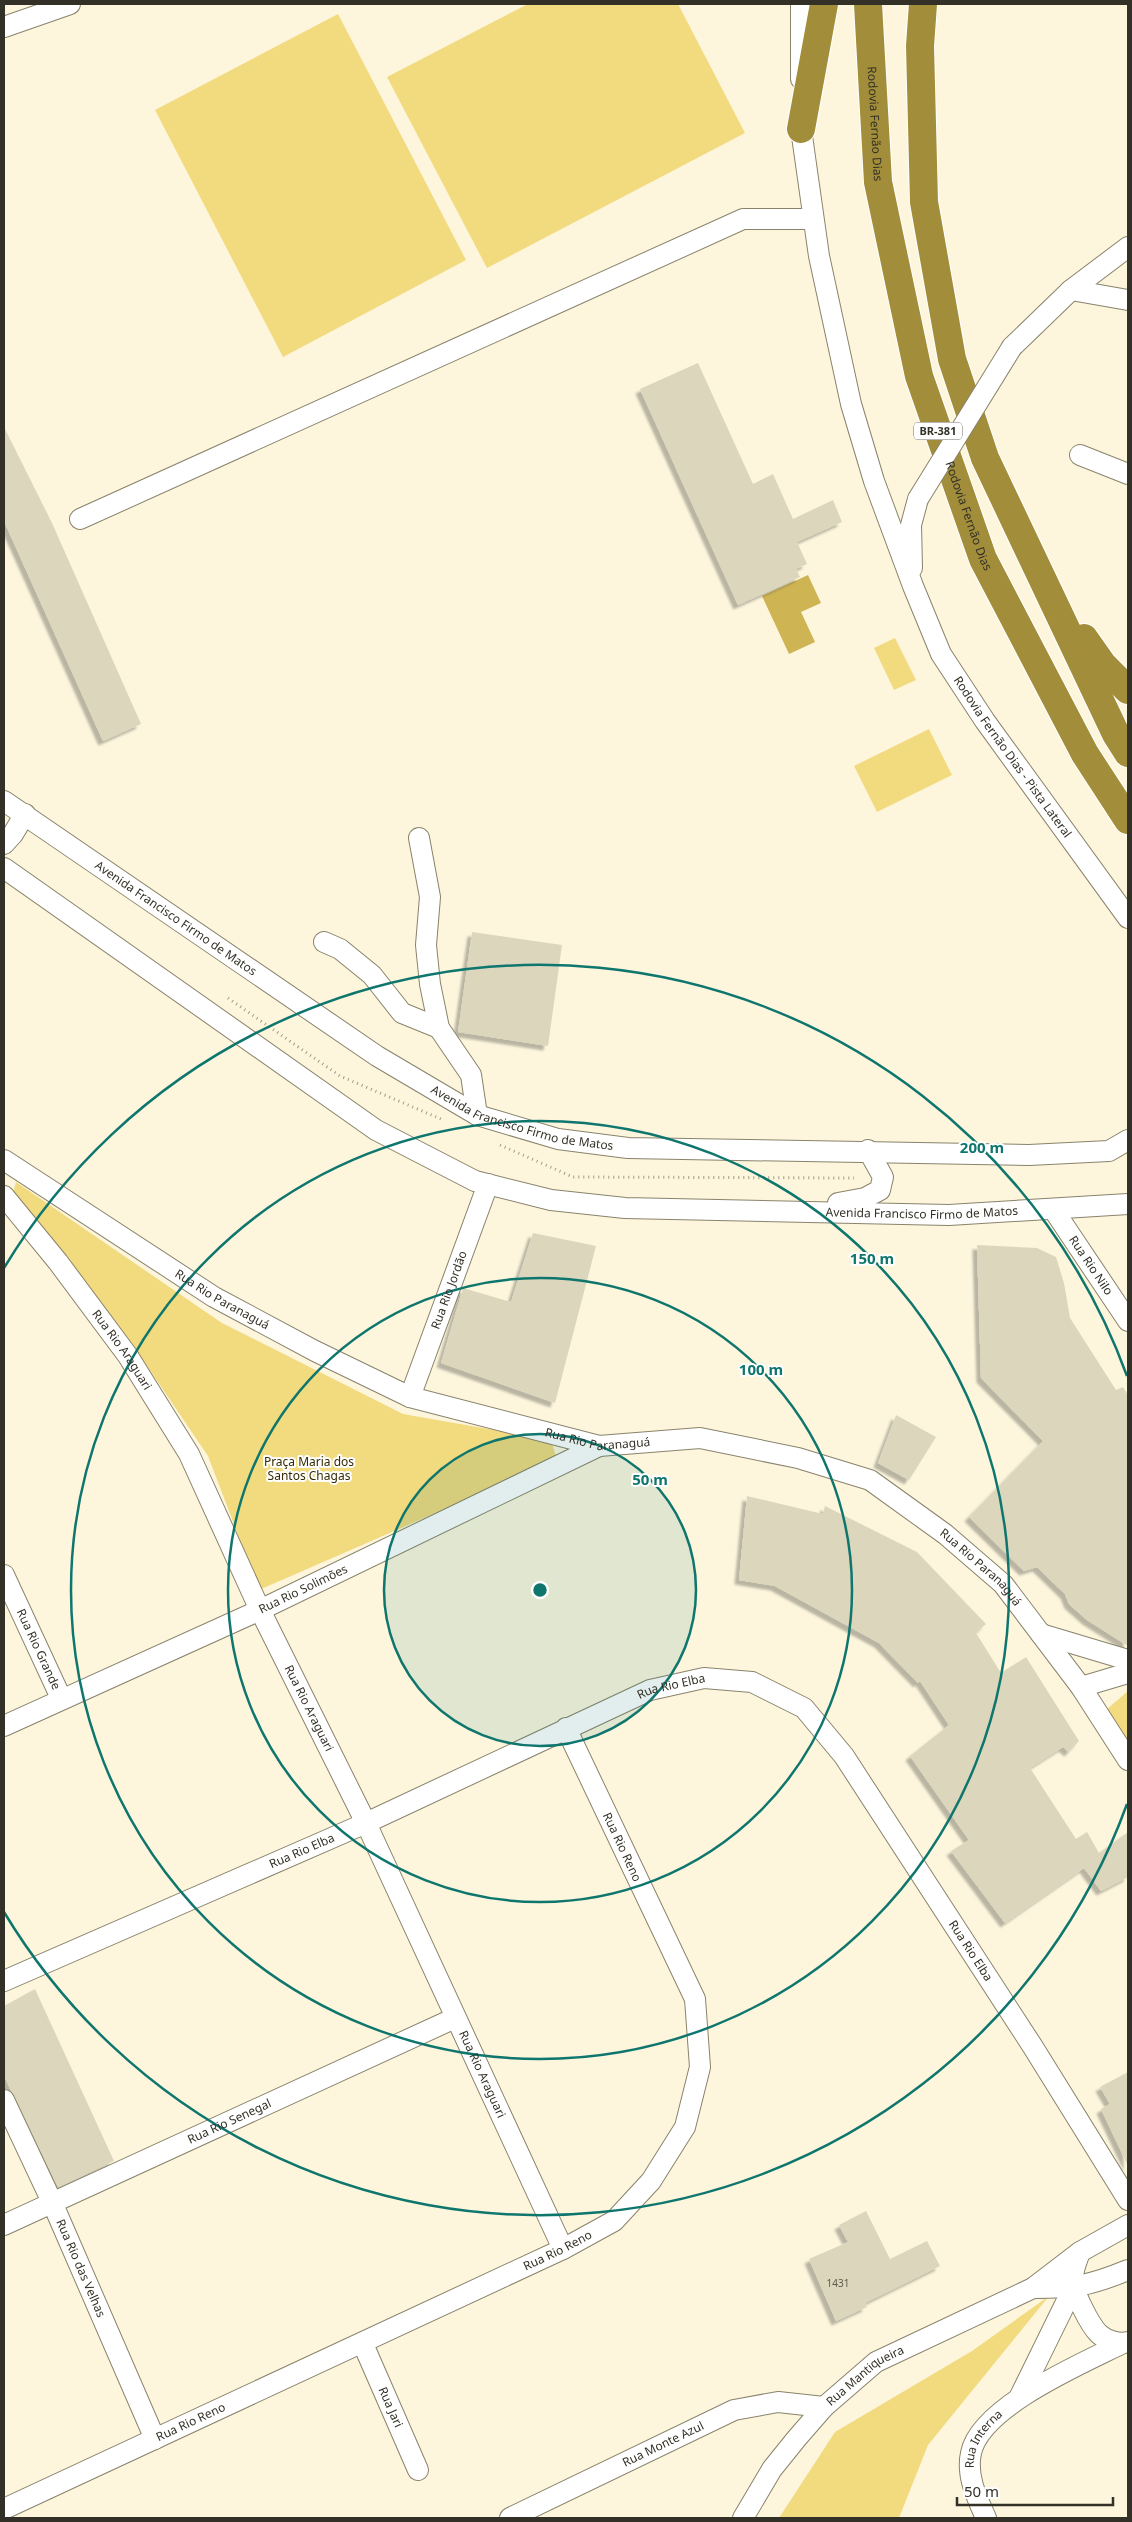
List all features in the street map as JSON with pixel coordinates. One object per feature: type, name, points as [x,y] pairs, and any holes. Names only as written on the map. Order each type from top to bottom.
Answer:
[{"type":"highway","points":[[801,130],[824,4]]},
{"type":"highway","name":"Rodovia Fernão Dias","points":[[868,4],[878,182],[919,376],[983,559],[1085,754],[1128,820]]},
{"type":"highway","name":"BR-381","points":[[923,4],[920,46],[924,202],[952,359],[985,458],[1116,734],[1128,753]]},
{"type":"highway","points":[[920,46],[930,4]]},
{"type":"highway","points":[[985,458],[997,470],[1085,640],[1103,665],[1128,690]]},
{"type":"street","points":[[4,27],[70,4]]},
{"type":"street","points":[[801,4],[801,130],[819,256],[851,404],[874,481],[913,586]]},
{"type":"street","points":[[80,519],[743,219],[814,219]]},
{"type":"street","points":[[913,586],[911,525],[918,499],[1012,347],[1071,290],[1128,247]]},
{"type":"street","points":[[1071,290],[1128,300]]},
{"type":"street","points":[[1080,455],[1128,474]]},
{"type":"street","name":"Rodovia Fernão Dias - Pista Lateral","points":[[913,586],[941,654],[974,704],[1128,918]]},
{"type":"street","name":"Avenida Francisco Firmo de Matos","points":[[4,800],[377,1056],[477,1115],[558,1138],[628,1148],[868,1150],[1029,1154],[1110,1151],[1128,1140]]},
{"type":"street","points":[[4,844],[13,834],[25,814]]},
{"type":"street","points":[[418,838],[430,897],[426,945],[430,984],[439,1028],[471,1075],[477,1115]]},
{"type":"street","name":"Avenida Francisco Firmo de Matos","points":[[4,868],[376,1130],[474,1181],[551,1200],[625,1208],[791,1210],[949,1215],[1128,1204]]},
{"type":"street","points":[[324,942],[340,949],[372,975],[402,1013],[439,1028]]},
{"type":"street","points":[[791,1210],[865,1198],[880,1190],[883,1177],[868,1150]]},
{"type":"street","name":"Rua Rio Paranaguá","points":[[4,1160],[214,1297],[315,1351],[410,1396],[599,1446],[700,1438],[798,1458],[870,1480],[945,1534],[1003,1584],[1081,1687],[1128,1760]]},
{"type":"street","name":"Rua Rio Jordão","points":[[410,1396],[488,1184]]},
{"type":"street","name":"Rua Rio Araguari","points":[[4,1196],[58,1262],[128,1356],[189,1454],[260,1610],[366,1823],[563,2250]]},
{"type":"street","name":"Rua Rio Nilo","points":[[1052,1210],[1128,1321]]},
{"type":"street","name":"Rua Rio Solimões","points":[[4,1726],[62,1698],[260,1610],[599,1446]]},
{"type":"street","name":"Rua Rio Grande","points":[[4,1575],[62,1698]]},
{"type":"street","points":[[1041,1634],[1128,1660]]},
{"type":"street","points":[[1081,1687],[1128,1673]]},
{"type":"street","name":"Rua Rio Elba","points":[[4,1981],[366,1823],[650,1690],[704,1678],[752,1682],[804,1708],[844,1756],[1033,2047],[1128,2200]]},
{"type":"street","name":"Rua Rio Reno","points":[[4,2509],[563,2250],[614,2221],[651,2181],[685,2126],[700,2067],[694,1999],[566,1728]]},
{"type":"street","name":"Rua Rio Senegal","points":[[4,2225],[455,2018]]},
{"type":"street","name":"Rua Rio das Velhas","points":[[4,2100],[52,2202],[155,2439]]},
{"type":"street","name":"Rua Mantiqueira","points":[[743,2518],[772,2469],[824,2407],[876,2362],[1033,2288],[1080,2252],[1128,2225]]},
{"type":"street","points":[[1080,2252],[1072,2278],[1074,2288],[1100,2334],[1124,2343]]},
{"type":"street","name":"Rua Mantiqueira","points":[[1033,2288],[1074,2288],[1091,2285],[1128,2270]]},
{"type":"street","name":"Rua Interna","points":[[1020,2396],[1074,2288]]},
{"type":"street","name":"Rua Interna","points":[[986,2518],[973,2486],[969,2469],[976,2437],[1020,2396],[1124,2343]]},
{"type":"street","name":"Rua Jari","points":[[363,2344],[418,2470]]},
{"type":"street","name":"Rua Monte Azul","points":[[510,2518],[734,2410],[778,2402],[824,2407]]},
{"type":"green space","points":[[528,4],[678,4],[745,133],[487,268],[387,77]]},
{"type":"green space","points":[[338,14],[466,260],[283,357],[155,110]]},
{"type":"green space","points":[[895,638],[916,680],[894,690],[874,648]]},
{"type":"green space","points":[[929,729],[952,775],[877,812],[854,766]]},
{"type":"green space","name":"Praça Maria dos Santos Chagas","points":[[16,1182],[222,1323],[403,1414],[551,1440],[557,1460],[259,1590],[208,1456],[128,1338],[12,1197]]},
{"type":"green space","points":[[1128,1691],[1128,1743],[1106,1710]]},
{"type":"green space","points":[[1049,2296],[928,2445],[899,2518],[779,2518],[835,2432],[972,2351]]},
{"type":"shaded area","points":[[808,575],[821,603],[801,612],[815,642],[789,654],[762,596]]},
{"type":"building","points":[[698,363],[753,484],[773,474],[793,519],[833,500],[842,522],[797,542],[807,564],[796,569],[800,577],[738,605],[640,389]]},
{"type":"building","points":[[4,427],[52,523],[141,724],[103,741],[4,521]]},
{"type":"building","points":[[472,932],[562,945],[548,1046],[458,1032]]},
{"type":"building","points":[[533,1233],[596,1246],[555,1403],[441,1363],[463,1288],[511,1302]]},
{"type":"building","points":[[977,1245],[1037,1248],[1056,1257],[1064,1283],[1070,1318],[1116,1390],[1123,1387],[1128,1395],[1128,1646],[1087,1620],[1069,1604],[1065,1594],[1037,1567],[1024,1571],[969,1517],[1043,1441],[981,1378]]},
{"type":"building","points":[[896,1415],[936,1437],[909,1480],[878,1463]]},
{"type":"building","points":[[747,1496],[823,1514],[825,1506],[917,1552],[986,1624],[976,1633],[1001,1673],[1026,1657],[1079,1741],[1069,1752],[1063,1747],[1030,1768],[1076,1839],[1087,1832],[1099,1853],[1128,1832],[1128,1877],[1101,1891],[1084,1868],[1005,1923],[951,1851],[969,1840],[910,1756],[949,1725],[920,1681],[918,1683],[879,1643],[775,1586],[739,1580]]},
{"type":"building","points":[[35,1989],[114,2161],[58,2187],[4,2076],[4,2006]]},
{"type":"building","points":[[1128,2072],[1128,2166],[1101,2109],[1110,2104],[1100,2087]]},
{"type":"building","points":[[866,2211],[890,2259],[927,2241],[940,2266],[865,2303],[867,2307],[836,2321],[809,2259],[848,2242],[839,2225]]}]
